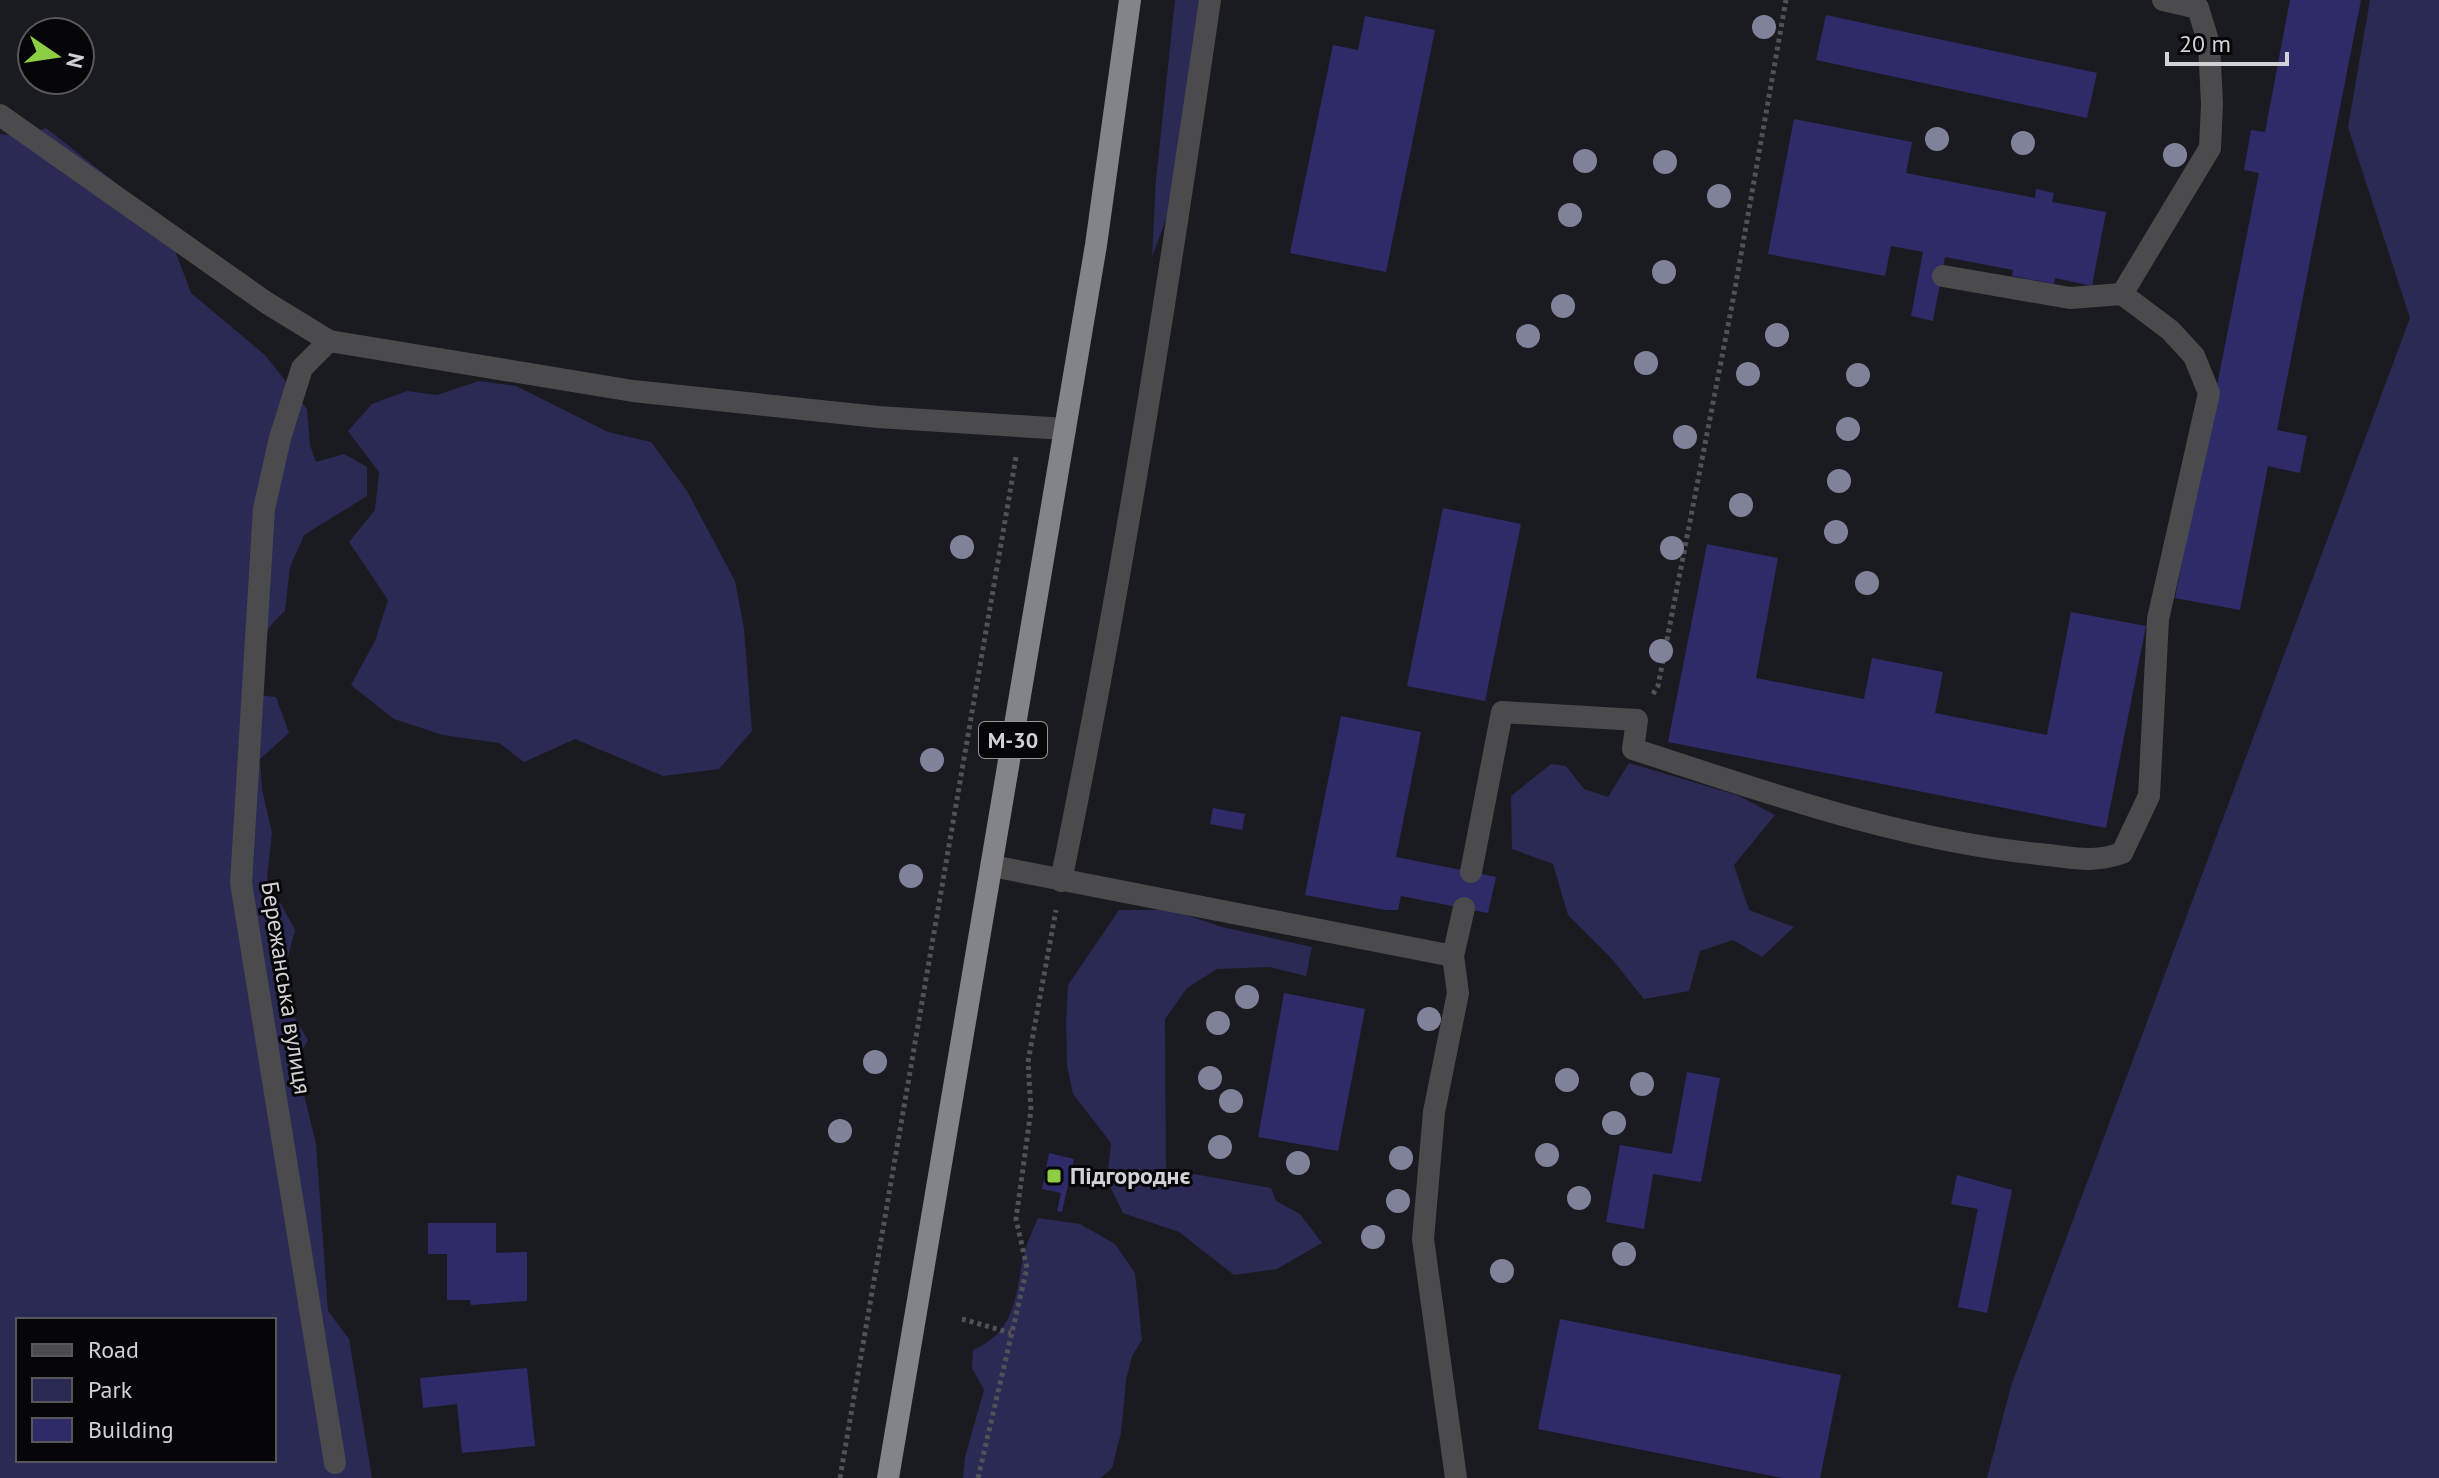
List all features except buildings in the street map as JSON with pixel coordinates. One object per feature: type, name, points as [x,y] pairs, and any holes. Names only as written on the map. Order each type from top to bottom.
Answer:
[{"type":"highway","name":"М-30","points":[[888,1478],[1065,429],[1130,0]]},
{"type":"street","points":[[1061,881],[1102,684],[1168,286],[1210,0]]},
{"type":"street","points":[[2122,294],[2210,148],[2212,104],[2209,44],[2200,4],[2163,0]]},
{"type":"street","points":[[0,115],[267,303],[329,341],[633,391],[878,417],[1065,429]]},
{"type":"street","points":[[1471,872],[1502,712],[1637,720],[1633,749],[1881,827],[1996,849],[2098,861],[2122,853],[2149,796],[2158,619],[2209,393],[2194,356],[2170,330],[2122,294],[2070,298],[1943,276]]},
{"type":"street","name":"Бережанська вулиця","points":[[329,341],[302,368],[280,438],[264,509],[241,883],[335,1463]]},
{"type":"street","points":[[992,866],[1453,956]]},
{"type":"street","points":[[1456,1478],[1423,1239],[1434,1112],[1458,993],[1453,956],[1464,908]]},
{"type":"path","points":[[1637,720],[1658,686],[1733,300],[1786,0]]},
{"type":"path","points":[[840,1478],[1021,424]]},
{"type":"path","points":[[978,1478],[1027,1268],[1016,1219],[1031,1110],[1028,1062],[1061,881]]},
{"type":"path","points":[[962,1319],[1011,1333]]},
{"type":"green space","points":[[1175,0],[1202,0],[1176,192],[1152,257],[1156,180]]},
{"type":"green space","points":[[2370,0],[2439,0],[2439,1478],[1987,1478],[2011,1386],[2410,318],[2348,127]]},
{"type":"green space","points":[[46,128],[164,221],[191,293],[266,356],[307,409],[310,445],[316,462],[344,454],[367,467],[367,496],[304,535],[290,567],[285,611],[261,639],[250,669],[247,694],[276,697],[289,733],[260,759],[262,789],[272,833],[267,878],[295,930],[279,991],[308,1040],[296,1061],[316,1144],[328,1311],[349,1339],[372,1478],[0,1478],[0,134],[20,136]]},
{"type":"green space","points":[[479,381],[516,386],[608,432],[651,442],[687,491],[735,581],[744,629],[752,731],[719,769],[663,776],[575,739],[524,762],[499,743],[443,735],[394,719],[351,685],[375,641],[388,600],[349,542],[375,510],[379,472],[348,431],[372,404],[407,391],[437,395]]},
{"type":"green space","points":[[1629,763],[1737,795],[1775,815],[1734,865],[1749,910],[1794,927],[1762,957],[1733,940],[1700,951],[1689,991],[1644,999],[1611,958],[1568,915],[1553,864],[1512,849],[1511,796],[1551,764],[1566,766],[1584,789],[1608,797]]},
{"type":"green space","points":[[1119,910],[1171,910],[1222,927],[1312,947],[1306,976],[1269,967],[1217,969],[1187,988],[1165,1019],[1166,1169],[1271,1188],[1276,1201],[1300,1214],[1322,1243],[1277,1269],[1234,1275],[1179,1232],[1123,1213],[1107,1180],[1111,1143],[1073,1094],[1067,1065],[1066,1022],[1068,985]]},
{"type":"green space","points":[[1038,1218],[1080,1224],[1115,1244],[1135,1273],[1142,1340],[1132,1356],[1126,1380],[1121,1433],[1112,1468],[1101,1478],[963,1478],[965,1457],[984,1390],[972,1368],[973,1350],[998,1333],[1012,1310],[1025,1250]]},
{"type":"place","name":"Підгороднє","points":[[1054,1176]]}]
